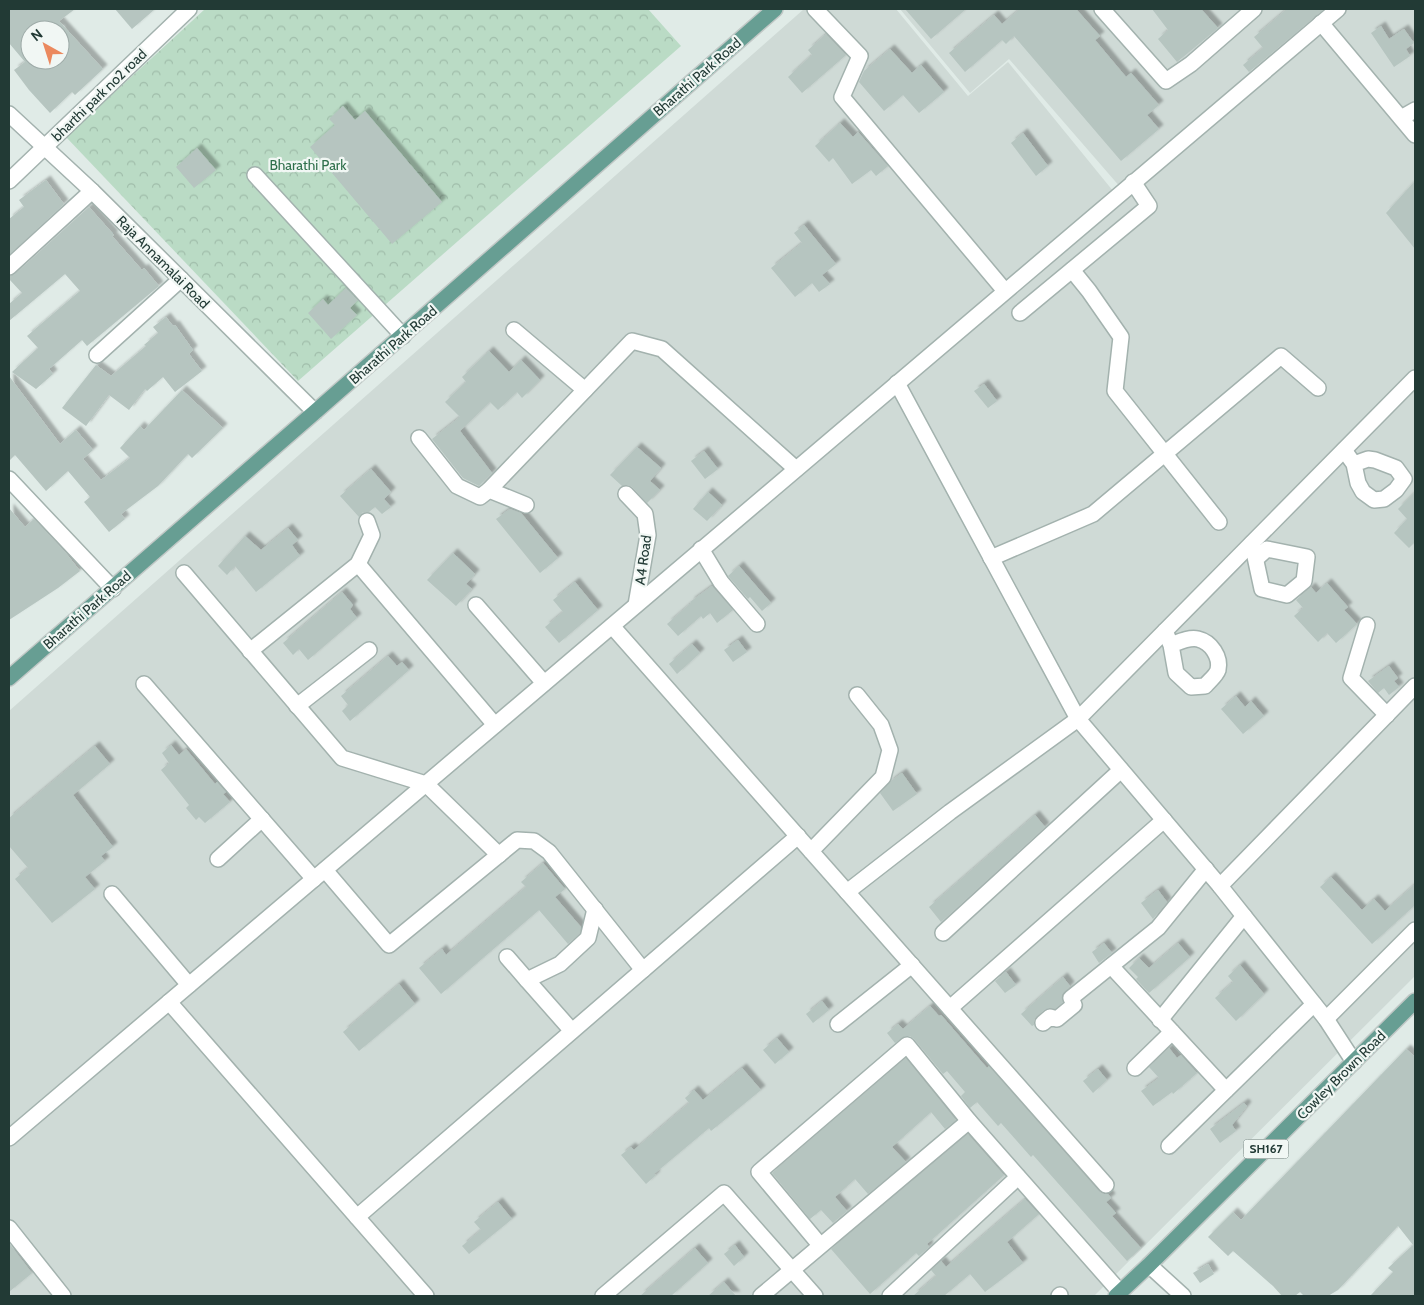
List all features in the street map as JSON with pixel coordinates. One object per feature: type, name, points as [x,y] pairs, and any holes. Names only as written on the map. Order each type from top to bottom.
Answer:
[{"type":"main road","name":"Bharathi Park Road","points":[[9,678],[403,336],[775,9]]},
{"type":"main road","name":"Cowley Brown Road","points":[[1118,1294],[1415,1001]]},
{"type":"street","name":"bharthi park no2 road","points":[[9,181],[189,9]]},
{"type":"street","points":[[815,9],[860,56],[842,97],[1005,291]]},
{"type":"street","points":[[1102,9],[1166,81],[1191,64],[1254,9]]},
{"type":"street","points":[[9,1138],[1338,9]]},
{"type":"street","points":[[1320,23],[1415,135]]},
{"type":"street","points":[[1401,118],[1415,110]]},
{"type":"street","name":"Raja Annamalai Road","points":[[9,114],[92,191],[315,412]]},
{"type":"street","points":[[255,175],[403,336]]},
{"type":"street","points":[[1020,313],[1149,206],[1133,182]]},
{"type":"street","points":[[9,268],[92,191]]},
{"type":"street","points":[[1072,270],[1121,337],[1115,392],[1219,522]]},
{"type":"street","points":[[97,355],[181,279]]},
{"type":"street","points":[[514,330],[585,390]]},
{"type":"street","points":[[419,438],[457,486],[480,497],[489,490],[632,340],[662,349],[796,469]]},
{"type":"street","points":[[991,558],[1093,514],[1281,356],[1318,388]]},
{"type":"street","points":[[847,892],[950,812],[1078,719],[1168,638],[1252,543],[1415,378]]},
{"type":"street","points":[[897,383],[1078,719],[1220,886],[1326,1019],[1354,1062]]},
{"type":"street","points":[[1344,450],[1354,464]]},
{"type":"street","points":[[9,479],[113,589]]},
{"type":"street","points":[[489,490],[526,505]]},
{"type":"street","name":"A4 Road","points":[[626,494],[645,514],[648,535],[636,605]]},
{"type":"street","points":[[250,650],[358,564],[372,535],[367,520]]},
{"type":"street","points":[[1252,543],[1256,558]]},
{"type":"street","points":[[702,549],[721,582],[757,624]]},
{"type":"street","points":[[358,564],[496,725]]},
{"type":"street","points":[[184,573],[342,758],[426,784],[499,855]]},
{"type":"street","points":[[476,605],[544,683]]},
{"type":"street","points":[[612,626],[1106,1185]]},
{"type":"street","points":[[1367,626],[1351,678],[1387,715]]},
{"type":"street","points":[[297,706],[369,650]]},
{"type":"street","points":[[144,684],[262,819],[389,945],[517,840],[534,841],[549,852],[643,970]]},
{"type":"street","points":[[1220,886],[1415,686]]},
{"type":"street","points":[[811,851],[883,776],[890,750],[881,725],[857,695]]},
{"type":"street","points":[[943,933],[1122,770]]},
{"type":"street","points":[[218,859],[262,819]]},
{"type":"street","points":[[950,1008],[1164,820]]},
{"type":"street","points":[[356,1218],[798,836]]},
{"type":"street","points":[[1043,1022],[1050,1017],[1057,1019],[1074,1005],[1071,998],[1158,928],[1206,869]]},
{"type":"street","points":[[112,894],[189,985]]},
{"type":"street","points":[[527,980],[560,964],[588,938],[595,909]]},
{"type":"street","points":[[1160,1020],[1244,916]]},
{"type":"street","points":[[1326,1019],[1415,930]]},
{"type":"street","points":[[507,957],[572,1031]]},
{"type":"street","points":[[838,1024],[912,965]]},
{"type":"street","points":[[1111,966],[1226,1090]]},
{"type":"street","points":[[169,1002],[426,1296]]},
{"type":"street","points":[[1169,1146],[1314,1004]]},
{"type":"street","points":[[1135,1068],[1172,1032]]},
{"type":"street","points":[[820,1245],[759,1172],[907,1045],[969,1121],[1118,1294]]},
{"type":"street","points":[[761,1296],[969,1121]]},
{"type":"street","points":[[890,1296],[1018,1177]]},
{"type":"street","points":[[603,1296],[724,1193],[815,1296]]},
{"type":"street","points":[[9,1228],[63,1296]]},
{"type":"street","points":[[1149,1265],[1183,1296]]},
{"type":"shaded area","points":[[804,9],[896,9],[968,96],[1008,62],[1122,202],[1345,9],[1415,9],[1415,976],[1094,1296],[9,1296],[9,711]]},
{"type":"shaded area","points":[[900,9],[1332,9],[1121,188],[1009,59],[970,93]]},
{"type":"green space","name":"Bharathi Park","points":[[205,9],[648,9],[681,46],[298,381],[66,137]]},
{"type":"building","points":[[9,9],[75,9],[60,20],[20,20],[20,56],[9,43]]},
{"type":"building","points":[[115,9],[155,9],[132,29]]},
{"type":"building","points":[[905,9],[966,9],[931,39]]},
{"type":"building","points":[[1020,9],[1076,9],[1100,36],[1095,40],[1126,77],[1131,73],[1159,105],[1147,115],[1159,129],[1121,161],[1014,36],[1006,44],[1002,40],[965,72],[949,53],[994,15],[1002,24]]},
{"type":"building","points":[[1152,9],[1201,9],[1218,28],[1177,62],[1158,39],[1168,30]]},
{"type":"building","points":[[1287,9],[1324,9],[1249,72],[1243,65],[1263,48],[1254,37]]},
{"type":"building","points":[[1381,26],[1389,39],[1404,29],[1414,43],[1406,49],[1410,56],[1394,67],[1371,33]]},
{"type":"building","points":[[70,33],[103,69],[75,95],[72,92],[50,113],[14,70],[20,66],[20,70],[70,70]]},
{"type":"building","points":[[826,34],[846,55],[802,93],[788,77],[812,55],[808,50]]},
{"type":"building","points":[[890,49],[912,73],[921,65],[944,92],[919,113],[903,95],[884,111],[859,82],[864,71]]},
{"type":"building","points":[[343,106],[355,120],[365,111],[442,202],[392,244],[310,147],[335,125],[329,119]]},
{"type":"building","points":[[840,123],[853,137],[858,132],[888,166],[876,176],[871,170],[852,184],[833,158],[829,162],[815,146]]},
{"type":"building","points":[[1023,133],[1048,166],[1036,176],[1011,143]]},
{"type":"building","points":[[197,148],[216,170],[194,188],[176,167]]},
{"type":"building","points":[[46,180],[64,204],[9,255],[9,219],[24,207],[19,200]]},
{"type":"building","points":[[1415,181],[1415,249],[1386,213]]},
{"type":"building","points":[[89,207],[142,270],[144,268],[159,286],[87,346],[82,340],[49,369],[53,374],[36,389],[12,372],[38,348],[27,336],[80,291],[65,274],[9,321],[9,304],[22,293],[9,279],[9,276],[15,274]]},
{"type":"building","points":[[804,225],[836,264],[822,275],[830,284],[819,292],[812,283],[795,297],[771,268],[802,243],[794,233]]},
{"type":"building","points":[[346,288],[358,300],[350,308],[357,315],[331,339],[308,313],[323,299],[328,305]]},
{"type":"building","points":[[166,317],[173,326],[175,325],[193,350],[189,354],[202,371],[175,392],[163,377],[147,391],[145,389],[129,410],[109,395],[86,426],[62,408],[96,365],[111,376],[146,346],[144,345],[158,333],[153,327]]},
{"type":"building","points":[[489,351],[509,372],[521,360],[540,380],[522,398],[517,392],[498,410],[490,402],[460,431],[492,473],[479,486],[463,478],[432,439],[460,417],[445,402],[466,382],[462,377]]},
{"type":"building","points":[[9,376],[60,444],[76,430],[93,450],[83,459],[101,480],[130,458],[120,448],[140,426],[144,430],[182,390],[223,428],[192,458],[188,454],[158,486],[121,514],[125,519],[109,532],[84,502],[90,497],[68,471],[46,491],[15,455],[9,461]]},
{"type":"building","points":[[984,384],[997,401],[988,408],[974,391]]},
{"type":"building","points":[[637,447],[661,468],[650,481],[660,490],[647,503],[632,487],[628,485],[622,486],[610,475]]},
{"type":"building","points":[[704,451],[718,469],[705,479],[691,461]]},
{"type":"building","points":[[371,469],[391,492],[384,499],[391,507],[382,514],[375,507],[369,512],[363,512],[359,517],[340,496]]},
{"type":"building","points":[[708,492],[722,505],[707,521],[693,509]]},
{"type":"building","points":[[1415,492],[1415,542],[1409,548],[1394,533],[1407,519],[1398,509]]},
{"type":"building","points":[[9,508],[25,527],[34,519],[80,571],[9,620]]},
{"type":"building","points":[[510,509],[521,513],[558,558],[540,573],[496,519]]},
{"type":"building","points":[[288,528],[298,540],[292,545],[300,556],[256,592],[235,566],[227,575],[218,566],[245,536],[261,550]]},
{"type":"building","points":[[453,553],[475,574],[466,584],[472,589],[456,606],[427,580]]},
{"type":"building","points":[[739,566],[771,603],[762,611],[750,597],[748,599],[728,576]]},
{"type":"building","points":[[575,582],[598,610],[559,643],[545,627],[563,612],[553,600]]},
{"type":"building","points":[[1327,583],[1348,607],[1344,610],[1357,624],[1336,643],[1327,633],[1318,642],[1294,616],[1303,608],[1296,600],[1311,587],[1316,593]]},
{"type":"building","points":[[712,586],[733,610],[717,623],[710,613],[703,619],[701,616],[678,636],[667,624],[690,602]]},
{"type":"building","points":[[342,592],[353,605],[350,609],[357,618],[308,660],[299,649],[293,655],[283,643]]},
{"type":"building","points":[[738,640],[747,652],[733,662],[724,650]]},
{"type":"building","points":[[692,644],[700,653],[677,674],[669,664]]},
{"type":"building","points":[[388,656],[397,666],[402,662],[409,670],[350,721],[342,711],[348,705],[341,696]]},
{"type":"building","points":[[1389,666],[1398,678],[1394,681],[1399,687],[1389,695],[1384,688],[1378,693],[1368,681]]},
{"type":"building","points":[[1236,696],[1245,707],[1251,701],[1264,716],[1243,734],[1221,709]]},
{"type":"building","points":[[171,745],[179,755],[186,749],[215,784],[217,782],[226,792],[223,794],[230,802],[205,823],[199,817],[196,820],[186,808],[189,805],[161,770],[169,763],[162,753]]},
{"type":"building","points":[[95,746],[110,764],[73,795],[113,847],[101,856],[105,861],[85,877],[95,889],[52,923],[15,879],[28,868],[9,846],[9,818]]},
{"type":"building","points":[[902,773],[917,794],[893,811],[880,793]]},
{"type":"building","points":[[1035,815],[1045,827],[941,922],[929,907]]},
{"type":"building","points":[[543,863],[565,889],[555,897],[581,927],[580,933],[568,944],[539,910],[441,994],[419,968],[442,949],[446,955],[526,887],[521,882]]},
{"type":"building","points":[[1331,877],[1362,910],[1374,899],[1385,911],[1415,884],[1415,905],[1372,944],[1320,887]]},
{"type":"building","points":[[1158,890],[1167,902],[1153,919],[1141,903]]},
{"type":"building","points":[[1104,943],[1112,953],[1099,963],[1092,952]]},
{"type":"building","points":[[1178,943],[1190,957],[1149,993],[1129,968],[1139,958],[1149,968]]},
{"type":"building","points":[[1240,965],[1264,994],[1236,1021],[1215,998],[1233,982],[1228,976]]},
{"type":"building","points":[[1006,972],[1016,985],[1005,993],[995,981]]},
{"type":"building","points":[[1063,977],[1070,986],[1062,995],[1063,1002],[1055,1009],[1048,1008],[1044,1010],[1034,1020],[1034,1025],[1032,1026],[1021,1014]]},
{"type":"building","points":[[399,984],[415,1004],[359,1051],[343,1032]]},
{"type":"building","points":[[822,1001],[829,1010],[813,1023],[806,1014]]},
{"type":"building","points":[[930,1006],[939,1016],[941,1015],[987,1068],[989,1066],[1099,1191],[1108,1194],[1111,1198],[1106,1202],[1116,1213],[1112,1216],[1141,1248],[1127,1261],[1033,1155],[1031,1157],[1001,1123],[998,1126],[977,1102],[970,1108],[961,1096],[965,1092],[947,1071],[943,1074],[914,1039],[910,1036],[905,1036],[895,1043],[887,1033],[898,1024],[903,1029]]},
{"type":"building","points":[[777,1038],[789,1052],[775,1064],[763,1050]]},
{"type":"building","points":[[1169,1048],[1177,1058],[1181,1055],[1197,1073],[1173,1094],[1172,1092],[1153,1106],[1141,1091],[1159,1078],[1149,1067]]},
{"type":"building","points":[[1406,1049],[1415,1057],[1415,1296],[1370,1296],[1393,1272],[1388,1268],[1413,1245],[1398,1226],[1338,1290],[1328,1296],[1304,1296],[1300,1292],[1295,1296],[1282,1296],[1233,1251],[1228,1256],[1208,1237],[1233,1212],[1241,1220]]},
{"type":"building","points":[[906,1058],[956,1120],[945,1129],[931,1112],[892,1147],[906,1162],[868,1194],[855,1179],[835,1197],[847,1211],[833,1223],[821,1210],[810,1219],[772,1173]]},
{"type":"building","points":[[742,1068],[761,1090],[711,1131],[709,1128],[654,1174],[656,1175],[646,1184],[621,1155],[631,1147],[634,1150],[689,1103],[685,1098],[694,1090],[703,1100]]},
{"type":"building","points":[[1098,1069],[1107,1080],[1093,1093],[1083,1081]]},
{"type":"building","points":[[1244,1103],[1247,1106],[1232,1125],[1236,1131],[1220,1143],[1210,1129]]},
{"type":"building","points":[[968,1134],[1004,1175],[927,1244],[929,1247],[919,1256],[916,1253],[870,1294],[831,1249]]},
{"type":"building","points":[[1025,1199],[1039,1214],[1007,1242],[1023,1263],[985,1292],[970,1274],[944,1296],[913,1296],[936,1276],[931,1270],[941,1261],[946,1267]]},
{"type":"building","points":[[498,1202],[512,1219],[469,1254],[462,1246],[481,1230],[474,1222]]},
{"type":"building","points":[[9,1243],[32,1273],[9,1292]]},
{"type":"building","points":[[735,1245],[744,1257],[734,1266],[724,1254]]},
{"type":"building","points":[[695,1248],[708,1263],[671,1296],[640,1296]]},
{"type":"building","points":[[1208,1264],[1214,1274],[1200,1283],[1193,1273]]},
{"type":"building","points":[[724,1282],[736,1296],[708,1296]]}]
